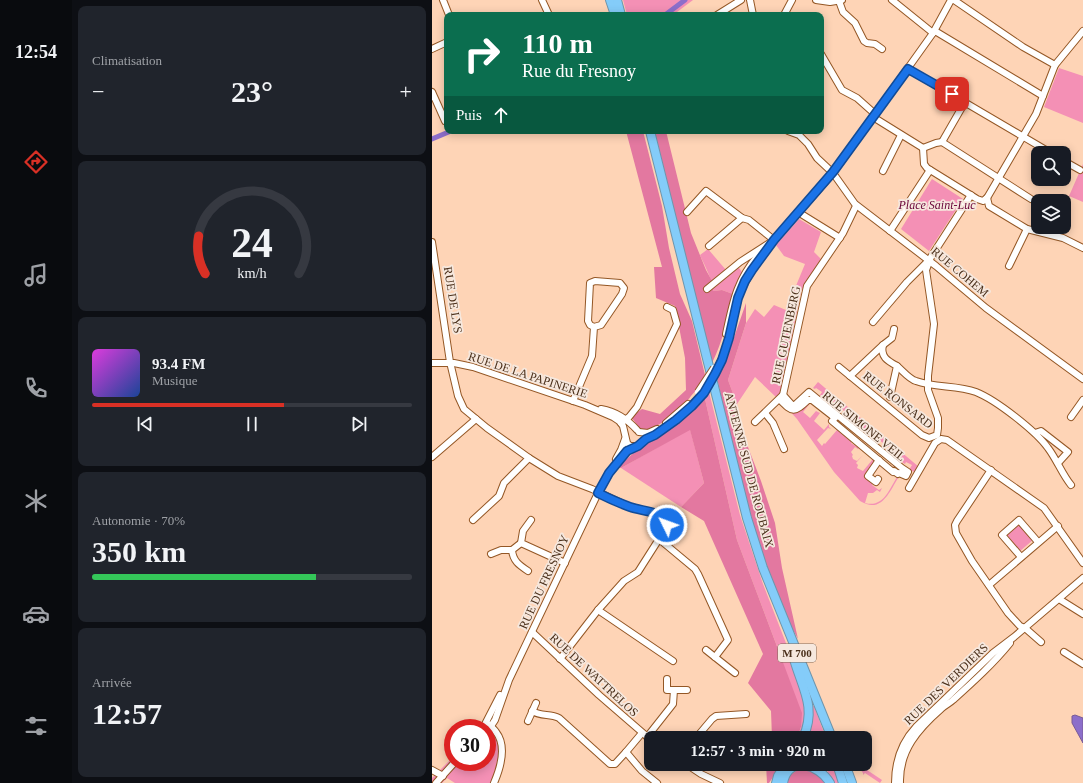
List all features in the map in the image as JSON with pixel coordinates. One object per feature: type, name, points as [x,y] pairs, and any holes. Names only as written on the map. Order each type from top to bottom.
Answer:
[{"type":"highway","points":[[610,0],[613,12]]},
{"type":"highway","points":[[617,0],[620,12]]},
{"type":"highway","name":"ANTENNE SUD DE ROUBAIX","points":[[648,134],[740,504],[766,583],[825,731]]},
{"type":"highway","name":"ANTENNE SUD DE ROUBAIX","points":[[651,134],[747,518],[763,568],[830,731]]},
{"type":"highway","points":[[792,650],[810,706],[805,731]]},
{"type":"highway","points":[[783,783],[791,770],[798,766],[806,765],[814,767],[822,772],[830,783]]},
{"type":"highway","points":[[776,781],[782,771]]},
{"type":"highway","points":[[839,771],[843,783]]},
{"type":"highway","points":[[843,771],[847,783]]},
{"type":"highway","points":[[848,771],[852,783]]},
{"type":"street","points":[[443,0],[448,12]]},
{"type":"street","points":[[542,0],[548,12]]},
{"type":"street","points":[[722,12],[741,0]]},
{"type":"street","points":[[750,0],[752,12]]},
{"type":"street","points":[[786,12],[792,0]]},
{"type":"street","points":[[816,0],[828,2],[840,1],[843,12],[855,23],[864,41],[875,44],[882,49]]},
{"type":"street","points":[[892,0],[934,32],[1043,96]]},
{"type":"street","points":[[625,438],[630,430],[648,433],[654,431],[699,395],[715,371],[735,295],[750,269],[761,252],[774,240],[833,172],[934,32],[952,0],[1023,47],[1055,65]]},
{"type":"street","points":[[923,148],[924,164],[930,170],[980,200],[987,198],[1036,114],[1055,65],[1083,31]]},
{"type":"street","points":[[432,48],[444,43]]},
{"type":"street","points":[[824,59],[842,90],[857,98],[874,115],[923,148]]},
{"type":"street","points":[[908,69],[1039,146]]},
{"type":"street","points":[[432,92],[444,119]]},
{"type":"street","points":[[942,142],[965,102]]},
{"type":"street","name":"RUE COHEM","points":[[794,134],[801,137],[810,146],[817,158],[833,172],[856,206],[929,260],[986,308],[1083,379]]},
{"type":"street","points":[[883,170],[901,134]]},
{"type":"street","points":[[923,148],[942,142],[1031,199]]},
{"type":"street","points":[[1071,165],[1080,170]]},
{"type":"street","points":[[890,231],[930,170]]},
{"type":"street","points":[[687,212],[706,191],[742,218],[749,220],[774,240]]},
{"type":"street","points":[[873,322],[907,282],[929,260],[971,195]]},
{"type":"street","points":[[987,198],[989,206],[1027,229],[1063,238],[1083,248]]},
{"type":"street","name":"RUE GUTENBERG","points":[[755,422],[781,397],[807,286],[840,238],[856,206]]},
{"type":"street","points":[[798,212],[840,238]]},
{"type":"street","points":[[709,246],[742,218]]},
{"type":"street","points":[[1009,266],[1027,229]]},
{"type":"street","points":[[707,290],[740,262],[774,240]]},
{"type":"street","name":"RUE DE LYS","points":[[432,242],[450,362],[460,402],[464,409],[529,458],[558,476],[592,489],[631,508],[647,511],[667,519],[667,525],[659,539]]},
{"type":"street","points":[[909,488],[938,432],[935,408],[928,394],[934,328],[926,270],[929,260]]},
{"type":"street","points":[[740,262],[750,269]]},
{"type":"street","points":[[595,281],[620,283],[624,288],[622,294],[601,325],[594,327],[590,325],[588,321],[590,283],[595,281]]},
{"type":"street","points":[[638,431],[642,437],[637,445],[628,445],[625,438],[624,421],[637,407],[677,324],[673,310],[667,307]]},
{"type":"street","points":[[573,401],[592,356],[594,327]]},
{"type":"street","name":"RUE RONSARD","points":[[850,376],[892,338],[894,329]]},
{"type":"street","name":"RUE RONSARD","points":[[883,345],[882,352],[884,358],[897,366],[913,380],[928,384],[958,388],[981,395],[992,400],[1035,434]]},
{"type":"street","name":"RUE DE LA PAPINERIE","points":[[432,363],[450,362],[473,367],[593,408],[615,419],[624,421],[638,431]]},
{"type":"street","name":"RUE RONSARD","points":[[890,397],[897,366]]},
{"type":"street","name":"RUE RONSARD","points":[[839,367],[922,435],[935,440],[947,440],[1041,505],[1058,526],[1083,563]]},
{"type":"street","points":[[809,392],[908,472],[906,476],[899,472],[898,474],[894,471],[893,472],[833,424],[834,418],[812,400],[809,400],[800,408],[792,410],[788,408],[781,397],[794,406],[809,392]]},
{"type":"street","name":"RUE DU FRESNOY","points":[[491,719],[598,493],[612,469],[625,453],[676,420],[699,395]]},
{"type":"street","points":[[1071,417],[1083,400]]},
{"type":"street","points":[[765,413],[773,423],[784,449]]},
{"type":"street","points":[[432,457],[476,419]]},
{"type":"street","points":[[1058,463],[1068,452],[1041,432],[1035,434],[1048,448],[1071,485]]},
{"type":"street","name":"RUE DU FRESNOY","points":[[598,493],[602,480],[620,453],[625,438]]},
{"type":"street","points":[[473,520],[500,496],[504,483],[529,458]]},
{"type":"street","points":[[874,481],[868,476],[879,460]]},
{"type":"street","points":[[991,470],[957,521],[955,529],[972,561],[1008,613],[1020,626],[1025,628],[1041,642]]},
{"type":"street","name":"RUE SIMONE VEIL","points":[[907,474],[915,478]]},
{"type":"street","points":[[491,554],[501,550],[512,550],[521,543],[523,531],[531,520]]},
{"type":"street","points":[[1021,557],[1002,535],[1019,520],[1038,542]]},
{"type":"street","points":[[989,585],[1058,526]]},
{"type":"street","points":[[560,659],[598,610],[624,581],[638,572],[659,539],[698,574],[728,640],[715,657]]},
{"type":"street","points":[[521,543],[565,563]]},
{"type":"street","points":[[512,550],[515,560],[528,571]]},
{"type":"street","name":"RUE DES VERDIERS","points":[[895,783],[895,771],[898,759],[903,745],[912,731],[982,663],[1083,578]]},
{"type":"street","points":[[1059,599],[1083,614]]},
{"type":"street","points":[[598,610],[673,661]]},
{"type":"street","name":"RUE DE WATTRELOS","points":[[532,632],[644,734]]},
{"type":"street","name":"RUE DES VERDIERS","points":[[900,783],[902,759],[914,737],[938,711],[953,700],[988,667],[1019,633]]},
{"type":"street","points":[[706,650],[735,673]]},
{"type":"street","points":[[1064,652],[1083,664]]},
{"type":"street","points":[[667,679],[667,690],[687,690]]},
{"type":"street","points":[[652,731],[673,704],[674,690]]},
{"type":"street","points":[[528,721],[536,703]]},
{"type":"street","points":[[532,711],[540,715],[552,715],[559,718],[610,764],[615,764],[626,752],[644,739]]},
{"type":"street","points":[[703,731],[716,716],[746,714]]},
{"type":"street","points":[[494,783],[500,768],[501,750],[498,735],[496,734]]},
{"type":"street","points":[[626,752],[642,771],[657,783]]},
{"type":"street","points":[[432,770],[443,776]]},
{"type":"street","points":[[436,783],[447,771]]},
{"type":"street","points":[[696,771],[720,783]]},
{"type":"green space","points":[[623,0],[693,0],[677,12],[626,12]]},
{"type":"green space","points":[[1059,68],[1083,76],[1083,123],[1044,107]]},
{"type":"green space","points":[[1083,164],[1083,202],[1071,197],[1070,194]]},
{"type":"green space","name":"Place Saint-Luc","points":[[932,179],[963,199],[929,251],[901,229]]},
{"type":"green space","points":[[799,219],[821,232],[814,252],[821,259],[801,291],[781,391],[777,398],[755,377],[737,404],[728,380],[746,323],[755,309],[764,317],[774,305],[786,310],[805,264],[784,256],[776,245]]},
{"type":"green space","points":[[708,249],[726,270],[736,264],[742,272],[733,294],[722,290],[713,291],[710,277],[700,255]]},
{"type":"green space","points":[[818,382],[919,467],[915,472],[909,470],[912,465],[902,462],[903,460],[893,451],[891,452],[888,450],[890,448],[879,440],[877,441],[875,439],[876,437],[865,428],[864,430],[861,428],[862,426],[852,417],[850,419],[848,417],[849,415],[838,406],[836,407],[834,405],[835,403],[824,395],[821,395],[818,398],[822,392],[816,388],[813,388]]},
{"type":"green space","points":[[709,392],[740,515],[763,584],[791,656],[805,700],[805,726],[802,731],[800,731],[801,727],[778,649],[737,540],[705,399]]},
{"type":"green space","points":[[812,401],[803,412],[810,418],[816,411],[820,413],[814,421],[824,430],[829,424],[831,429],[828,428],[817,440],[822,446],[838,427],[853,439],[851,443],[857,447],[860,447],[858,449],[855,447],[851,452],[853,459],[857,461],[863,455],[856,463],[858,465],[857,468],[863,471],[873,459],[879,464],[869,476],[875,481],[872,485],[879,490],[882,488],[880,492],[877,490],[873,493],[868,493],[865,503],[876,503],[885,497],[897,477],[898,478],[884,500],[874,505],[867,504],[860,501],[834,472],[797,419],[787,408]]},
{"type":"green space","points":[[690,429],[704,483],[681,507],[621,468]]},
{"type":"green space","points":[[1017,524],[1020,524],[1034,539],[1019,552],[1006,537],[1006,534]]},
{"type":"green space","points":[[494,701],[502,710],[496,723],[496,719],[484,719]]},
{"type":"green space","points":[[811,706],[814,706],[823,731],[811,731],[810,728],[813,720]]},
{"type":"green space","points":[[496,736],[498,739],[499,760],[496,769]]},
{"type":"green space","points":[[444,766],[444,771],[495,771],[491,783],[455,783],[447,778],[442,783],[432,783],[432,778]]},
{"type":"green space","points":[[827,771],[837,771],[841,783],[833,783]]},
{"type":"green space","points":[[861,771],[868,771],[882,780],[880,783],[865,773],[863,775]]},
{"type":"shaded area","points":[[627,134],[644,134],[662,206],[669,248],[680,294],[692,321],[705,375],[699,386],[675,413],[654,427],[641,430],[631,417],[642,409],[660,414],[686,390],[685,358],[675,306],[656,298],[654,267],[662,267]]},
{"type":"shaded area","points":[[655,134],[667,134],[691,233],[712,281],[713,291],[722,290],[733,294],[722,338],[712,363]]},
{"type":"shaded area","points":[[746,303],[746,323],[728,380],[737,404],[743,434],[775,523],[782,568],[798,639],[780,603],[750,517],[717,378],[723,369]]},
{"type":"shaded area","points":[[705,399],[737,540],[802,713],[800,731],[772,731],[771,711],[748,683],[763,654],[704,521],[681,507],[704,483],[690,430],[621,468],[618,467],[640,447],[685,416]]},
{"type":"shaded area","points":[[1075,715],[1083,718],[1083,743],[1072,723],[1072,716]]},
{"type":"shaded area","points":[[766,771],[777,771],[769,783],[767,783]]},
{"type":"shaded area","points":[[796,771],[813,771],[827,783],[786,783]]},
{"type":"waterway","points":[[669,12],[685,0]]},
{"type":"waterway","points":[[432,139],[444,134]]},
{"type":"route","points":[[667,525],[668,521],[665,518],[647,511],[631,508],[598,493],[609,473],[627,451],[634,446],[638,446],[646,439],[655,435],[676,420],[704,393],[722,360],[729,338],[738,298],[745,281],[774,240],[833,172],[908,69],[952,94]]}]
